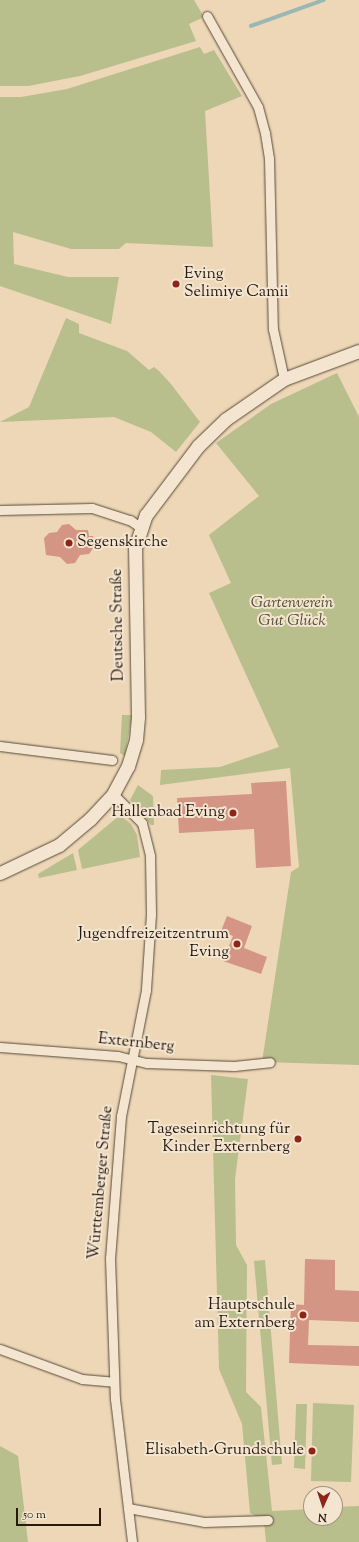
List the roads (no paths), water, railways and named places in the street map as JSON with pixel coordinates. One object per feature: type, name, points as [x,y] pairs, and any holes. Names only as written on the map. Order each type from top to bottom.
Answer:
[{"type":"street","points":[[207,16],[258,107],[265,133],[269,158],[273,329],[284,379]]},
{"type":"street","name":"Deutsche Straße","points":[[0,873],[59,845],[90,819],[113,794],[128,766],[136,740],[138,717],[134,583],[135,548],[146,515],[213,431],[284,379],[359,352]]},
{"type":"street","points":[[0,510],[92,508],[130,520],[141,528]]},
{"type":"street","points":[[0,746],[112,760]]},
{"type":"street","name":"Württemberger Straße","points":[[113,794],[142,823],[150,856],[151,914],[146,990],[131,1059],[116,1164],[110,1258],[114,1382],[132,1542]]},
{"type":"street","name":"Externberg","points":[[0,1047],[131,1059],[147,1063],[234,1066],[270,1062]]},
{"type":"street","points":[[0,1349],[82,1379],[114,1382]]},
{"type":"street","points":[[128,1508],[204,1522],[268,1520]]},
{"type":"waterway","points":[[251,26],[324,0]]},
{"type":"place","name":"Eving Selimiye Camii","points":[[176,284]]},
{"type":"place","name":"Segenskirche","points":[[69,543]]},
{"type":"place","name":"Hallenbad Eving","points":[[233,813]]},
{"type":"place","name":"Jugendfreizeitzentrum Eving","points":[[237,944]]},
{"type":"place","name":"Tageseinrichtung für Kinder Externberg","points":[[298,1139]]},
{"type":"place","name":"Hauptschule am Externberg","points":[[303,1315]]},
{"type":"place","name":"Elisabeth-Grundschule","points":[[312,1451]]},
{"type":"park label","name":"Gartenverein Gut Glück","points":[[292,613]]}]
